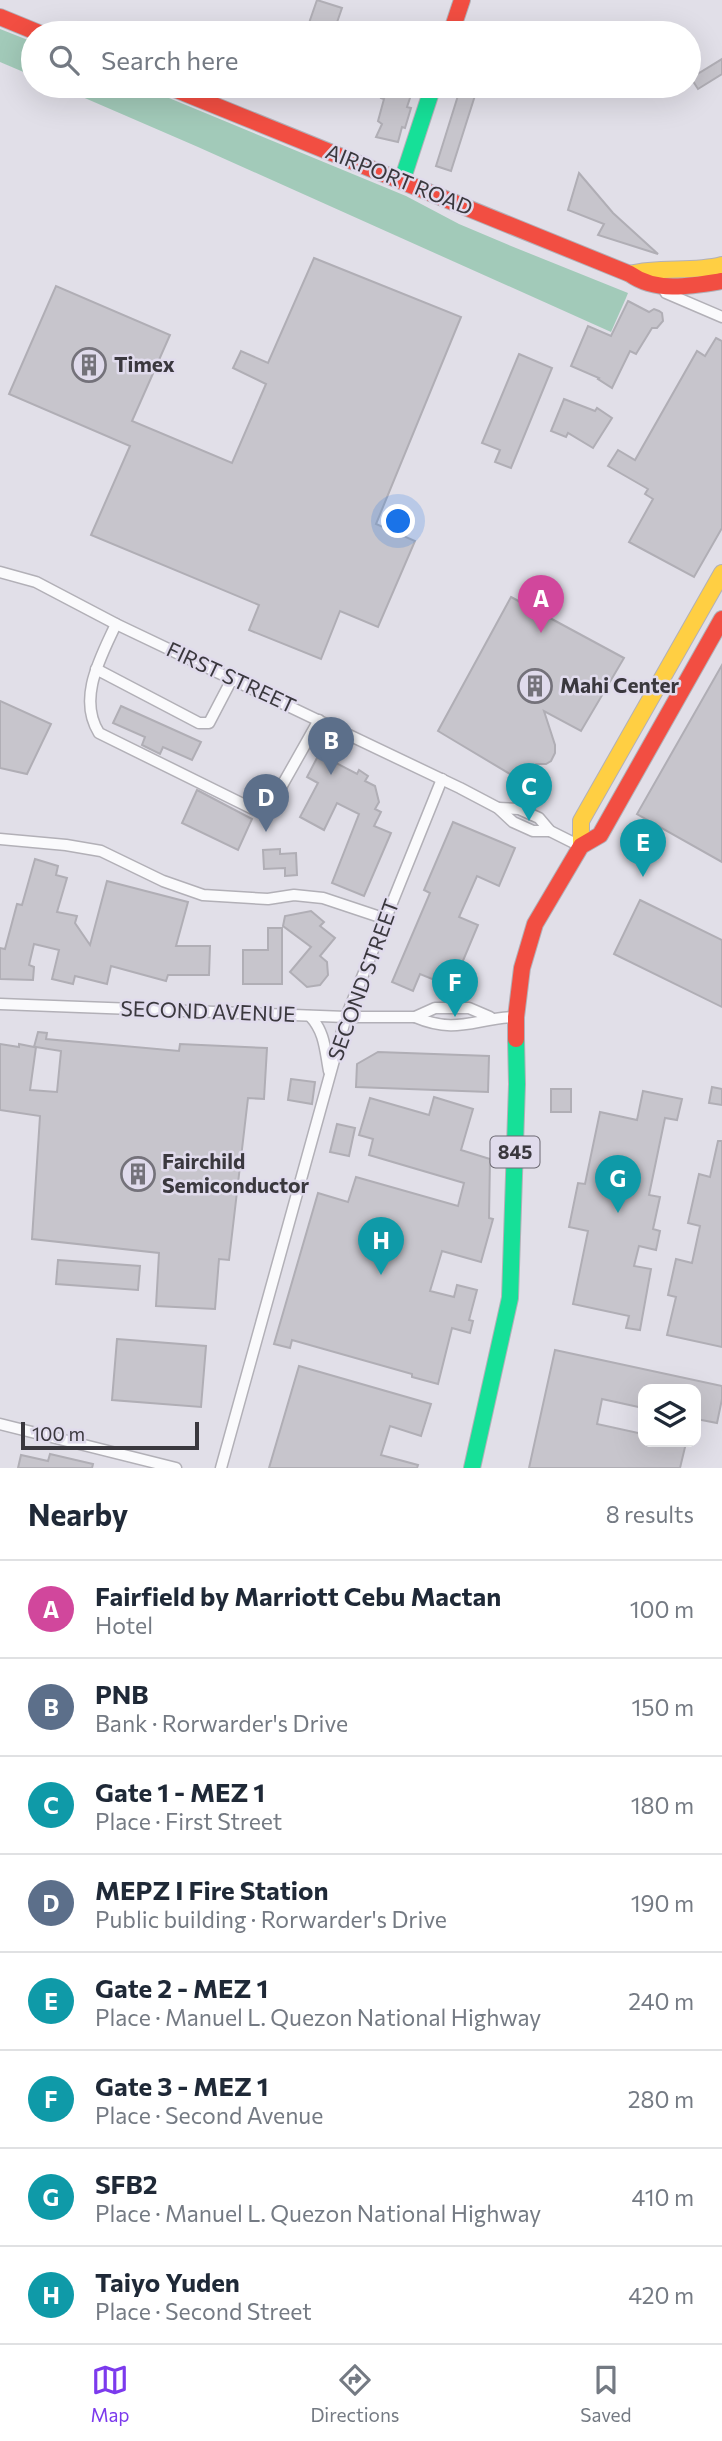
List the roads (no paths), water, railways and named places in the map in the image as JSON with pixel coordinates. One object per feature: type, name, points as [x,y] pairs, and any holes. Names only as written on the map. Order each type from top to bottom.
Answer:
[{"type":"main road","points":[[455,21],[462,0]]},
{"type":"main road","points":[[0,18],[21,26]]},
{"type":"main road","name":"AIRPORT ROAD","points":[[197,98],[629,274],[642,283],[689,286],[722,281]]},
{"type":"main road","points":[[401,181],[429,98]]},
{"type":"main road","name":"AIRPORT ROAD","points":[[629,274],[642,270],[687,271],[722,265]]},
{"type":"main road","name":"845","points":[[472,1468],[510,1298],[517,1084],[516,1017],[522,968],[535,925],[580,846],[580,821],[722,573]]},
{"type":"main road","name":"845","points":[[580,846],[600,835],[722,619]]},
{"type":"street","points":[[661,285],[666,293],[722,317]]},
{"type":"street","name":"FIRST STREET","points":[[0,572],[36,582],[116,624],[498,808],[519,809],[539,818],[550,831],[580,846]]},
{"type":"street","points":[[116,624],[96,668],[90,697],[93,723],[99,733],[253,809],[263,810],[271,805],[319,720]]},
{"type":"street","points":[[96,668],[199,723],[209,723],[232,679]]},
{"type":"street","name":"SECOND STREET","points":[[221,1468],[346,1017],[442,779]]},
{"type":"street","points":[[0,839],[101,851],[163,881],[203,895],[268,899],[294,895],[323,898],[386,919]]},
{"type":"street","name":"SECOND AVENUE","points":[[0,1004],[310,1016],[415,1017],[435,1025],[469,1025],[491,1017],[516,1017]]},
{"type":"street","name":"SECOND AVENUE","points":[[415,1017],[435,1008],[469,1008],[491,1017]]},
{"type":"street","points":[[310,1016],[316,1022],[324,1041],[329,1076]]},
{"type":"street","points":[[0,1424],[176,1468]]},
{"type":"place","name":"Timex","points":[[89,365]]},
{"type":"place","name":"Fairfield by Marriott Cebu Mactan","points":[[541,633]]},
{"type":"place","name":"Mahi Center","points":[[535,686]]},
{"type":"place","name":"PNB","points":[[331,775]]},
{"type":"place","name":"Gate 1 - MEZ 1","points":[[529,821]]},
{"type":"place","name":"MEPZ I Fire Station","points":[[266,832]]},
{"type":"place","name":"Gate 2 - MEZ 1","points":[[643,877]]},
{"type":"place","name":"Gate 3 - MEZ 1","points":[[455,1017]]},
{"type":"place","name":"Fairchild Semiconductor","points":[[138,1174]]},
{"type":"place","name":"SFB2","points":[[618,1213]]},
{"type":"place","name":"Taiyo Yuden","points":[[381,1275]]}]
